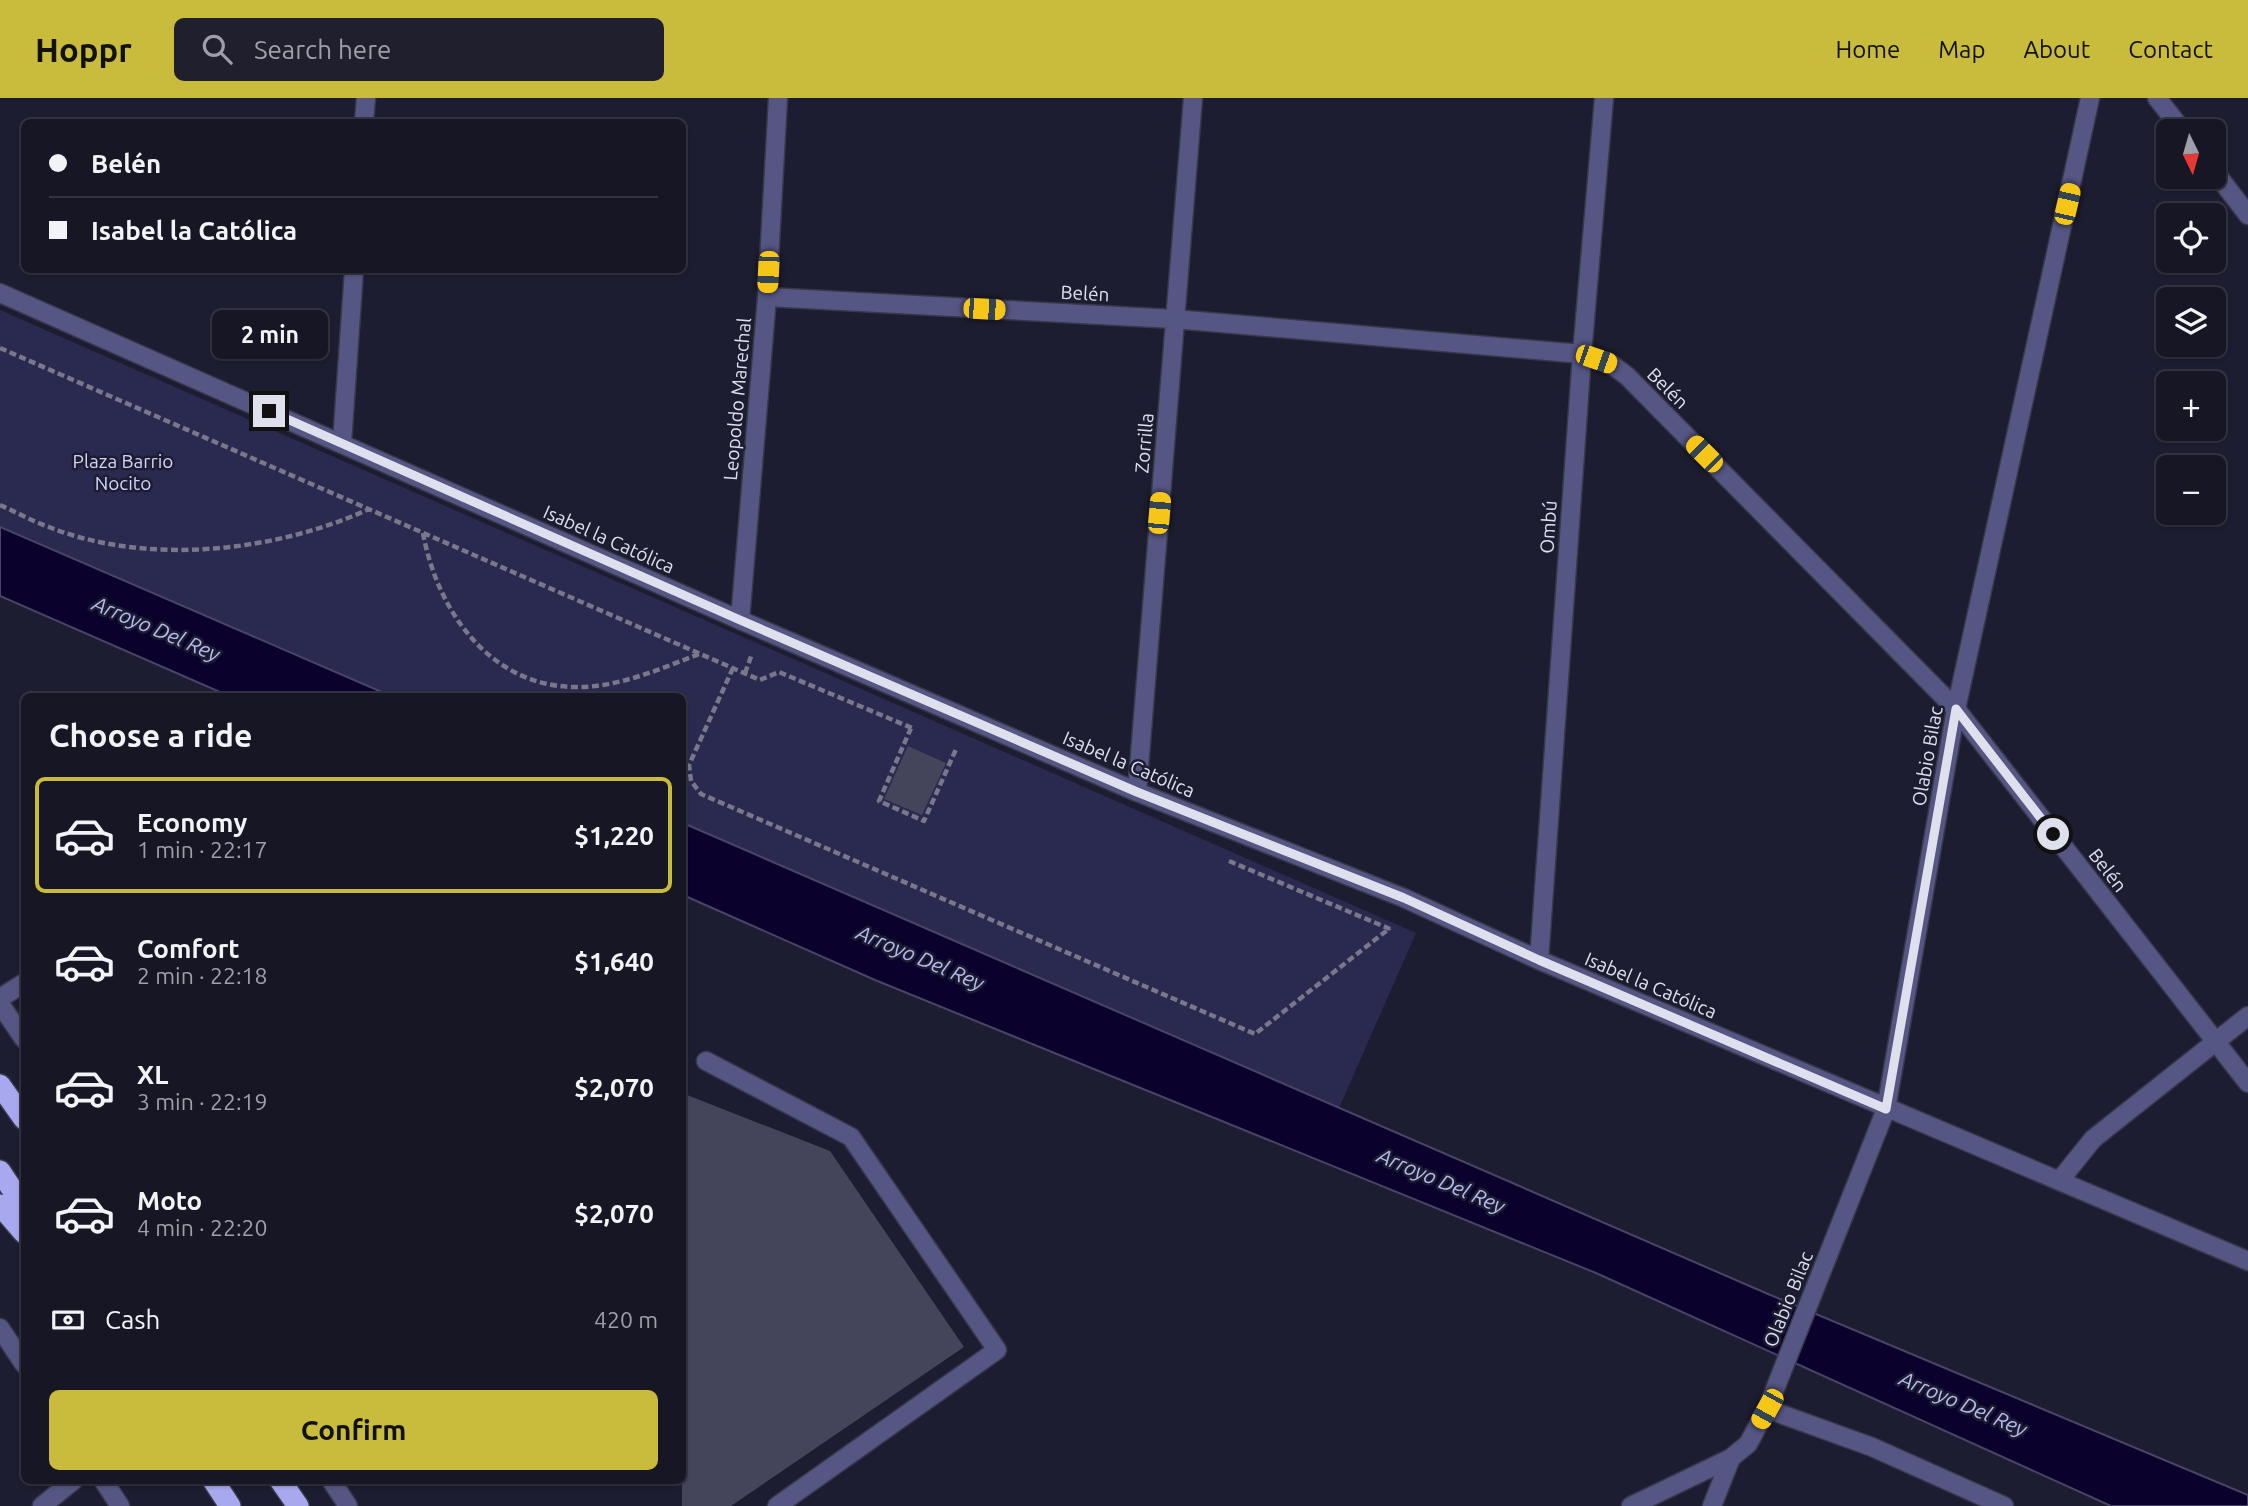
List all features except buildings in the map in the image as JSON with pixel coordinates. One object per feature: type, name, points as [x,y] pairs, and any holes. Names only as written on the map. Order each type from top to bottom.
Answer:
[{"type":"highway","points":[[0,1085],[21,1115]]},
{"type":"highway","points":[[0,1171],[21,1202]]},
{"type":"highway","points":[[0,1205],[21,1230]]},
{"type":"highway","points":[[216,1484],[230,1506]]},
{"type":"highway","points":[[283,1484],[298,1506]]},
{"type":"street","points":[[364,119],[366,98]]},
{"type":"street","name":"Leopoldo Marechal","points":[[740,620],[767,297],[778,98]]},
{"type":"street","name":"Zorrilla","points":[[1137,792],[1192,98]]},
{"type":"street","name":"Ombú","points":[[1539,960],[1581,354],[1604,98]]},
{"type":"street","name":"Olabio Bilac","points":[[1731,1458],[1748,1444],[1767,1409],[1886,1109],[1956,709],[2090,98]]},
{"type":"street","points":[[2157,98],[2174,119]]},
{"type":"street","points":[[2226,187],[2248,215]]},
{"type":"street","points":[[342,443],[354,273]]},
{"type":"street","name":"Isabel la Católica","points":[[0,293],[1137,792],[1404,898],[1539,960],[2248,1261]]},
{"type":"street","name":"Belén","points":[[767,297],[1174,318],[1581,354],[1611,364],[1627,376],[1956,709],[2248,1083]]},
{"type":"street","points":[[0,998],[21,985]]},
{"type":"street","points":[[0,1004],[21,1035]]},
{"type":"street","points":[[2060,1180],[2093,1139],[2248,1016]]},
{"type":"street","points":[[706,1061],[851,1137],[997,1350],[777,1506]]},
{"type":"street","points":[[0,1328],[21,1360]]},
{"type":"street","points":[[1767,1409],[1872,1447],[2004,1506]]},
{"type":"street","points":[[1630,1506],[1731,1458]]},
{"type":"street","points":[[1712,1506],[1731,1458]]},
{"type":"street","points":[[42,1506],[69,1484]]},
{"type":"street","points":[[106,1484],[120,1506]]},
{"type":"street","points":[[334,1484],[348,1506]]},
{"type":"path","points":[[0,348],[760,680],[779,672],[923,732]]},
{"type":"path","points":[[0,505],[51,528],[113,544],[172,549],[230,549],[335,525],[370,509]]},
{"type":"path","points":[[424,533],[426,549],[447,607],[462,629],[506,669],[557,686],[578,687],[640,676],[699,653]]},
{"type":"path","points":[[733,668],[690,765],[691,781],[701,794],[1255,1034],[1390,929],[1404,898]]},
{"type":"path","points":[[911,727],[878,801],[924,821],[957,747]]},
{"type":"path","points":[[946,742],[970,752]]},
{"type":"path","points":[[1224,859],[1390,929]]},
{"type":"green space","name":"Plaza Barrio Nocito","points":[[0,310],[1416,933],[1339,1108],[686,824],[686,693],[384,693],[0,527]]},
{"type":"water","name":"Arroyo Del Rey","points":[[0,527],[384,693],[222,693],[0,596]]},
{"type":"water","name":"Arroyo Del Rey","points":[[686,824],[1768,1294],[2248,1495],[2248,1506],[2111,1506],[1596,1273],[875,980],[686,896]]},
{"type":"route","points":[[269,411],[1137,792],[1404,898],[1539,960],[1886,1109],[1956,709],[2053,834]]}]
